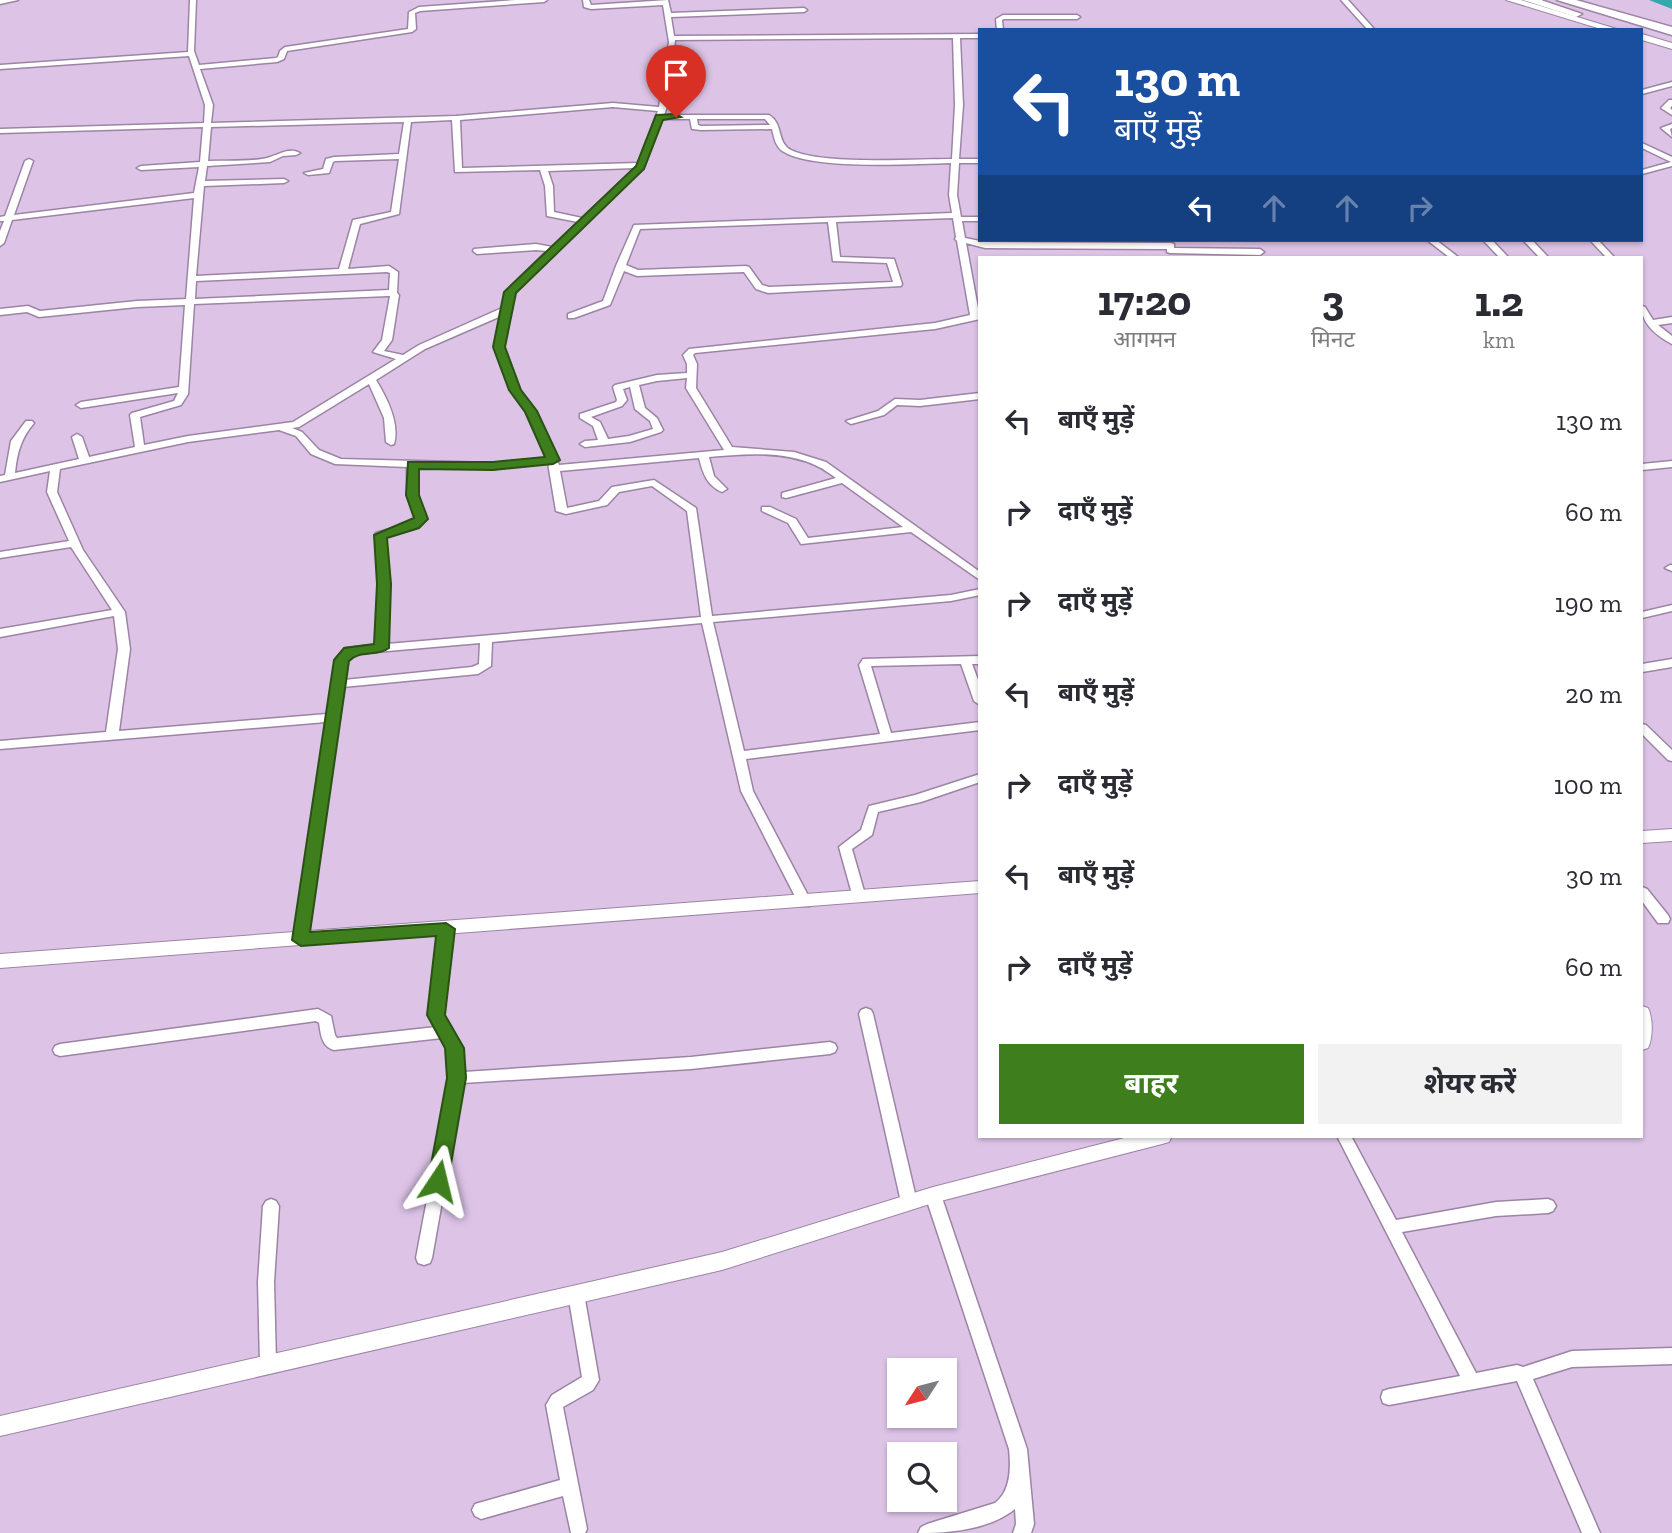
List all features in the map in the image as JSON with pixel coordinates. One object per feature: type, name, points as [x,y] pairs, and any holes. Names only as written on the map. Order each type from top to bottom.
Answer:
[{"type":"highway","points":[[1529,0],[1625,28]]},
{"type":"highway","points":[[1563,0],[1672,31]]},
{"type":"highway","points":[[1643,35],[1672,44]]},
{"type":"main road","points":[[1511,0],[1608,28]]},
{"type":"street","points":[[0,2],[15,0]]},
{"type":"street","points":[[140,450],[135,415],[178,403],[184,389],[198,195],[209,105],[192,54],[193,0]]},
{"type":"street","points":[[196,67],[277,60],[282,58],[283,50],[289,48],[410,31],[413,29],[412,12],[419,9],[544,0]]},
{"type":"street","points":[[586,0],[586,6],[592,7],[668,1],[667,15],[671,38],[661,113],[641,165],[510,292],[499,347],[515,390],[531,411],[554,464],[562,511],[603,503],[616,489],[654,483],[692,510],[707,620],[747,791],[805,903]]},
{"type":"street","points":[[1344,0],[1370,28]]},
{"type":"street","points":[[667,15],[804,10]]},
{"type":"street","points":[[1000,28],[999,19],[1003,17],[1077,17]]},
{"type":"street","points":[[734,452],[726,448],[691,388],[692,364],[688,355],[692,351],[935,326],[978,317],[959,239],[953,191],[958,105],[956,36]]},
{"type":"street","points":[[671,38],[978,36]]},
{"type":"street","points":[[0,67],[192,54]]},
{"type":"street","points":[[1643,92],[1669,87]]},
{"type":"street","points":[[1672,102],[1665,108],[1672,113]]},
{"type":"street","points":[[0,131],[456,118],[614,106],[693,117],[766,117],[773,121],[776,138],[785,150],[813,160],[978,161]]},
{"type":"street","points":[[716,109],[759,109],[765,111],[766,117]]},
{"type":"street","points":[[693,117],[695,127],[701,128],[775,127]]},
{"type":"street","points":[[456,118],[458,170],[641,165]]},
{"type":"street","points":[[343,271],[355,222],[396,214],[408,119]]},
{"type":"street","points":[[1672,126],[1665,128],[1672,135]]},
{"type":"street","points":[[1643,146],[1672,162]]},
{"type":"street","points":[[141,168],[270,160],[281,154],[296,153]]},
{"type":"street","points":[[308,173],[326,172],[329,161],[334,159],[404,156]]},
{"type":"street","points":[[0,243],[29,161]]},
{"type":"street","points":[[1643,172],[1672,162]]},
{"type":"street","points":[[545,169],[550,214],[584,221]]},
{"type":"street","points":[[201,184],[284,181]]},
{"type":"street","points":[[0,219],[198,195]]},
{"type":"street","points":[[571,316],[607,303],[637,227],[832,220],[978,219]]},
{"type":"street","points":[[620,266],[637,272],[746,269],[759,288],[768,290],[898,284],[891,261],[836,258],[832,220]]},
{"type":"street","points":[[959,239],[985,246],[1260,252]]},
{"type":"street","points":[[1435,242],[1453,256]]},
{"type":"street","points":[[1489,242],[1503,256]]},
{"type":"street","points":[[1529,242],[1543,256]]},
{"type":"street","points":[[1596,242],[1609,256]]},
{"type":"street","points":[[477,251],[536,247],[554,250]]},
{"type":"street","points":[[193,279],[392,270],[393,294],[387,340],[378,352],[404,358]]},
{"type":"street","points":[[0,312],[28,309],[39,314],[191,302],[393,294]]},
{"type":"street","points":[[29,423],[19,432],[6,460],[5,478],[188,439],[279,427],[308,420],[422,347],[506,310]]},
{"type":"street","points":[[1643,311],[1650,323],[1672,341]]},
{"type":"street","points":[[1650,323],[1672,320]]},
{"type":"street","points":[[604,442],[597,424],[583,416],[619,404],[622,401],[618,387],[691,375]]},
{"type":"street","points":[[371,380],[382,397],[392,429],[391,443]]},
{"type":"street","points":[[585,444],[641,437],[658,430],[654,420],[640,409],[635,383]]},
{"type":"street","points":[[81,405],[184,389]]},
{"type":"street","points":[[851,421],[881,413],[895,402],[920,403],[978,396]]},
{"type":"street","points":[[279,427],[299,434],[315,452],[333,461],[493,466],[734,452],[810,458],[845,479],[978,576]]},
{"type":"street","points":[[77,437],[85,461]]},
{"type":"street","points":[[703,454],[709,477],[722,489]]},
{"type":"street","points":[[1643,467],[1672,464]]},
{"type":"street","points":[[381,648],[384,584],[380,535],[414,525],[421,519],[412,495],[412,465]]},
{"type":"street","points":[[55,468],[52,492],[75,543],[107,599],[118,612],[124,649],[112,735]]},
{"type":"street","points":[[786,495],[845,479]]},
{"type":"street","points":[[766,509],[792,521],[805,542],[913,530]]},
{"type":"street","points":[[0,555],[75,543]]},
{"type":"street","points":[[301,940],[344,655],[357,650],[951,598],[978,592]]},
{"type":"street","points":[[1643,615],[1672,608]]},
{"type":"street","points":[[0,633],[118,612]]},
{"type":"street","points":[[338,684],[474,671],[485,666],[486,639]]},
{"type":"street","points":[[965,660],[978,696]]},
{"type":"street","points":[[887,739],[865,665],[867,662],[978,660]]},
{"type":"street","points":[[1643,668],[1672,663]]},
{"type":"street","points":[[0,744],[333,717]]},
{"type":"street","points":[[739,757],[978,726]]},
{"type":"street","points":[[1643,729],[1672,757]]},
{"type":"street","points":[[859,898],[845,847],[867,832],[873,809],[917,799],[978,779]]},
{"type":"street","points":[[1643,837],[1672,835]]},
{"type":"street","points":[[0,961],[805,903],[978,887]]},
{"type":"street","points":[[1643,893],[1663,919]]},
{"type":"street","points":[[424,1258],[457,1078],[455,1048],[436,1015],[446,929]]},
{"type":"street","points":[[866,1014],[909,1202]]},
{"type":"street","points":[[60,1050],[318,1015],[326,1020],[329,1042],[334,1044],[445,1032]]},
{"type":"street","points":[[457,1078],[691,1063],[830,1048]]},
{"type":"street","points":[[0,1426],[722,1261],[933,1195],[1154,1138]]},
{"type":"street","points":[[1345,1138],[1472,1382]]},
{"type":"street","points":[[933,1195],[1018,1449],[1025,1524],[1022,1533]]},
{"type":"street","points":[[268,1364],[266,1282],[271,1206]]},
{"type":"street","points":[[1393,1227],[1496,1209],[1548,1206]]},
{"type":"street","points":[[576,1294],[591,1380],[586,1386],[560,1396],[554,1405],[578,1529]]},
{"type":"street","points":[[1389,1397],[1517,1373],[1523,1375],[1572,1359],[1672,1356]]},
{"type":"street","points":[[1523,1375],[1591,1533]]},
{"type":"street","points":[[927,1533],[1000,1510],[1009,1503],[1020,1468]]},
{"type":"street","points":[[481,1510],[570,1486]]},
{"type":"waterway","points":[[1656,0],[1672,5]]},
{"type":"route","points":[[438,1181],[457,1078],[455,1048],[438,1023],[436,1015],[446,929],[301,940],[341,660],[350,651],[381,648],[384,584],[380,535],[414,525],[421,519],[412,495],[412,465],[493,466],[553,460],[531,411],[515,390],[499,347],[510,292],[640,167],[659,117],[676,117]]}]
